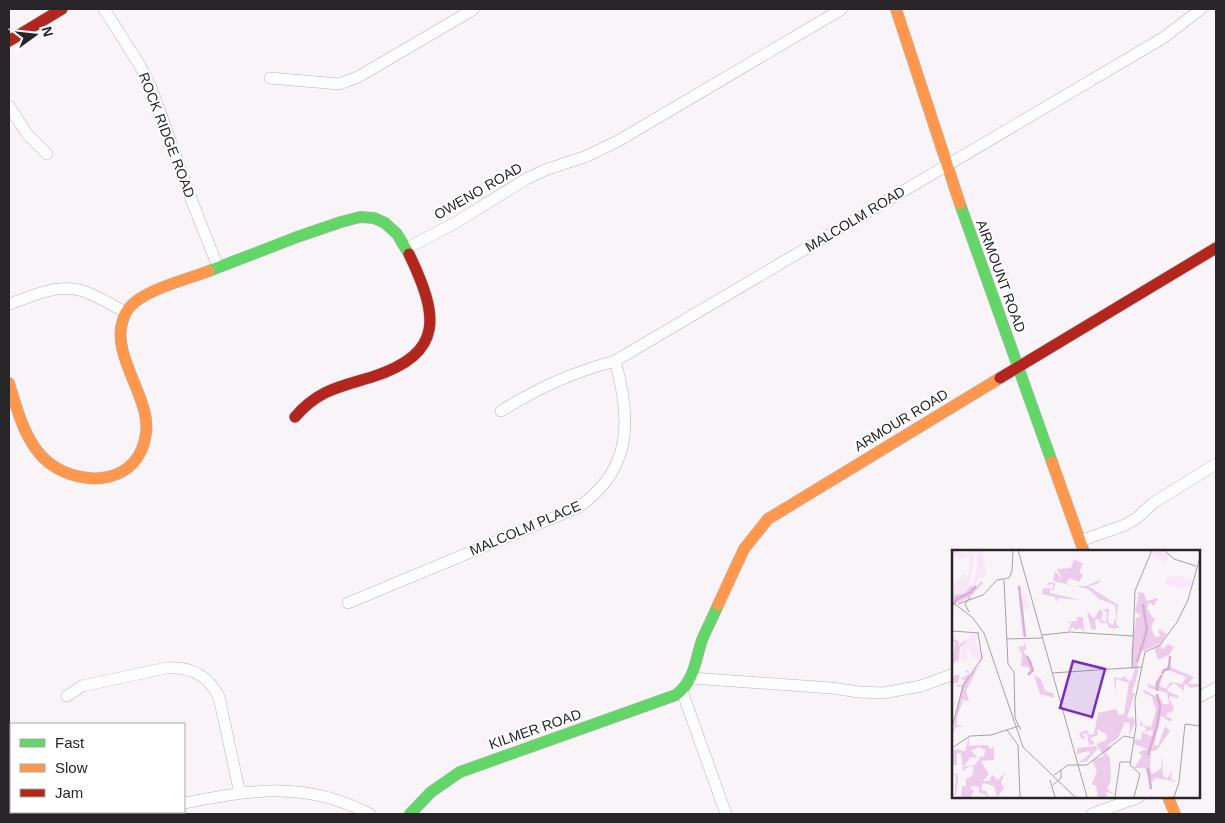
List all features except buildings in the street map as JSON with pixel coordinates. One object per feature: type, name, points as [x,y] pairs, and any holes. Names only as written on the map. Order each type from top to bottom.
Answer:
[{"type":"street","points":[[9,41],[62,9]]},
{"type":"street","name":"ROCK RIDGE ROAD","points":[[104,9],[140,64],[151,86],[192,204],[218,268]]},
{"type":"street","points":[[270,78],[339,84],[358,77],[474,9]]},
{"type":"street","name":"OWENO ROAD","points":[[407,248],[455,222],[526,179],[545,170],[587,156],[618,141],[842,9]]},
{"type":"street","name":"AIRMOUNT ROAD","points":[[896,9],[947,164],[1082,546]]},
{"type":"street","name":"MALCOLM ROAD","points":[[501,411],[531,392],[554,381],[584,369],[615,361],[1163,38],[1201,9]]},
{"type":"street","points":[[9,106],[27,134],[47,154]]},
{"type":"street","points":[[9,383],[22,426],[29,440],[50,464],[62,472],[86,479],[99,479],[122,472],[131,465],[143,448],[147,425],[128,368],[120,332],[121,322],[130,305],[145,295],[274,246],[355,218],[371,218],[386,224],[392,228],[407,248],[430,309],[431,322],[425,344],[418,353],[400,365],[322,394],[311,400],[295,417]]},
{"type":"street","name":"ARMOUR ROAD","points":[[682,691],[692,678],[702,644],[739,555],[756,530],[768,520],[1216,248]]},
{"type":"street","points":[[9,304],[51,290],[74,288],[125,312]]},
{"type":"street","name":"MALCOLM PLACE","points":[[348,603],[577,508],[589,499],[610,477],[618,463],[623,447],[626,430],[625,402],[615,361]]},
{"type":"street","points":[[1082,546],[1137,518],[1153,503],[1216,464]]},
{"type":"street","points":[[67,696],[82,686],[166,668],[188,668],[198,673],[207,679],[219,697],[240,794]]},
{"type":"street","points":[[692,678],[882,693],[921,686],[952,675]]},
{"type":"street","points":[[1200,696],[1216,688]]},
{"type":"street","points":[[682,691],[726,814]]},
{"type":"street","name":"KILMER ROAD","points":[[410,814],[431,792],[460,772],[682,691]]},
{"type":"street","points":[[185,803],[224,795],[274,790],[295,791],[316,794],[344,802],[370,814]]},
{"type":"street","points":[[1092,814],[1136,798]]},
{"type":"street","points":[[1168,798],[1175,814]]},
{"type":"traffic: fast","points":[[960,204],[1052,462]]},
{"type":"traffic: fast","points":[[209,271],[297,237],[360,217],[374,218],[385,223],[397,234],[409,254]]},
{"type":"traffic: fast","points":[[410,814],[431,792],[460,772],[676,695],[691,677],[702,640],[718,605]]},
{"type":"traffic: slow","points":[[896,9],[960,204]]},
{"type":"traffic: slow","points":[[9,383],[28,437],[41,456],[49,463],[63,471],[93,478],[108,477],[122,472],[133,463],[142,450],[146,433],[143,405],[122,347],[120,333],[125,315],[130,307],[145,295],[209,271]]},
{"type":"traffic: slow","points":[[718,605],[744,549],[768,519],[1000,378]]},
{"type":"traffic: slow","points":[[1052,462],[1083,550]]},
{"type":"traffic: slow","points":[[1168,798],[1175,814]]},
{"type":"traffic: jam","points":[[9,41],[62,9]]},
{"type":"traffic: jam","points":[[1000,378],[1216,248]]},
{"type":"traffic: jam","points":[[295,417],[321,395],[396,367],[413,356],[424,344],[429,329],[430,313],[419,276],[409,254]]}]
